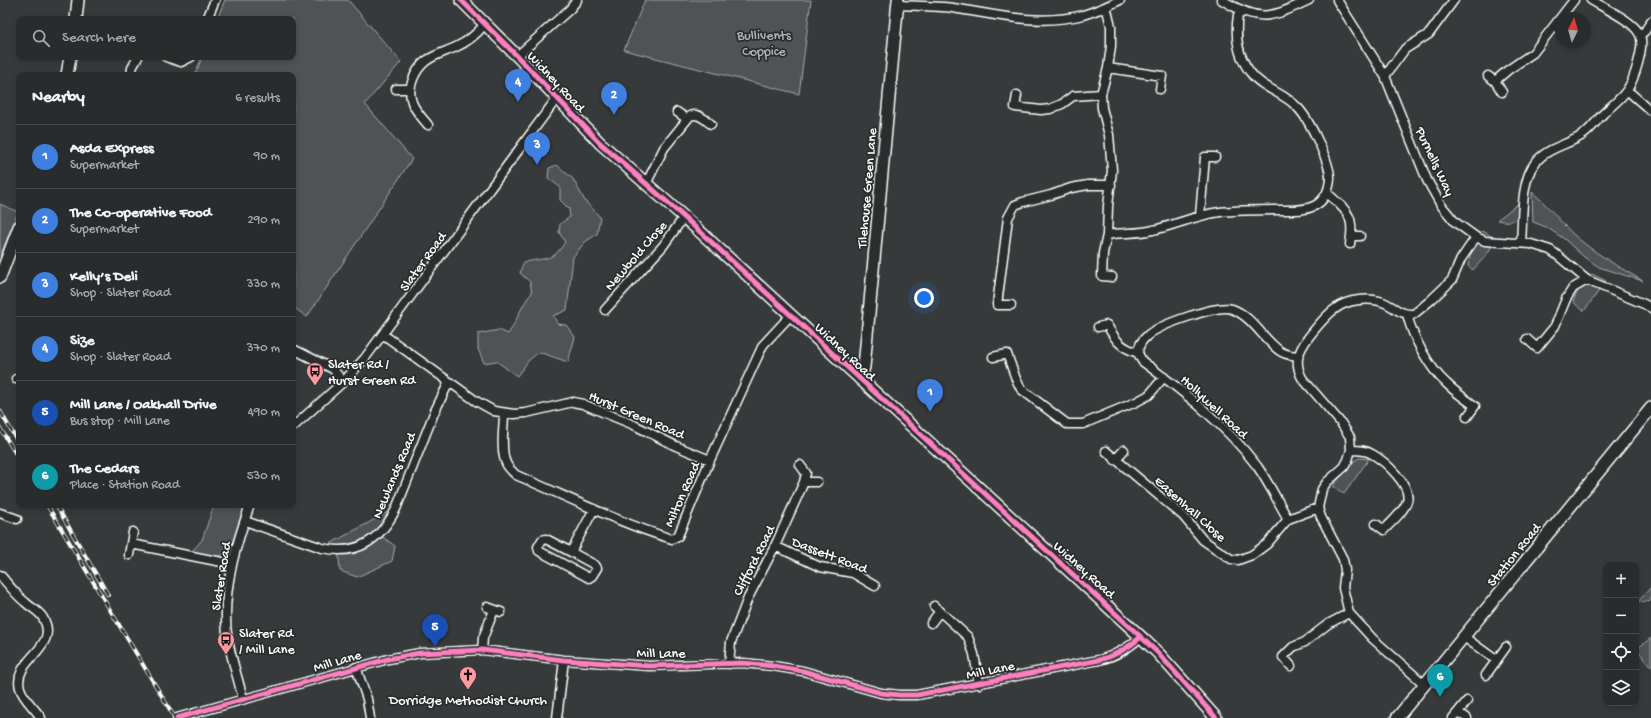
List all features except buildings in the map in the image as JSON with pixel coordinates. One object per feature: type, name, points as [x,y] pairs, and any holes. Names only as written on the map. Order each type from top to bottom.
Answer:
[{"type":"street","points":[[76,16],[78,0]]},
{"type":"street","points":[[208,16],[216,0]]},
{"type":"street","name":"Widney Road","points":[[461,0],[600,143],[684,217],[790,316],[860,378],[876,395],[1162,656],[1216,718]]},
{"type":"street","points":[[517,56],[570,9],[577,0]]},
{"type":"street","points":[[898,3],[951,8],[1030,20],[1083,15],[1101,9],[1120,0]]},
{"type":"street","points":[[1222,0],[1244,12],[1254,15],[1272,15],[1296,3],[1309,0]]},
{"type":"street","name":"Purnells Way","points":[[1337,0],[1385,76],[1397,102],[1415,153],[1427,180],[1441,205],[1455,222],[1476,237],[1485,241],[1531,244],[1550,250],[1587,280],[1651,308]]},
{"type":"street","points":[[1385,76],[1405,49],[1429,34],[1454,0]]},
{"type":"street","points":[[1502,92],[1492,79],[1533,53],[1574,0]]},
{"type":"street","points":[[1522,243],[1525,190],[1527,180],[1535,163],[1547,153],[1584,134],[1627,90],[1638,62],[1641,48],[1640,35],[1628,22],[1591,0]]},
{"type":"street","name":"Tilehouse Green Lane","points":[[860,378],[864,368],[898,3]]},
{"type":"street","points":[[1101,9],[1107,10],[1111,26],[1111,46],[1108,68],[1101,94],[1102,108],[1109,135],[1112,170],[1108,206],[1108,235],[1103,253],[1102,276],[1112,277]]},
{"type":"street","points":[[1108,235],[1152,230],[1200,216],[1241,211],[1298,210],[1313,207],[1325,198],[1330,181],[1330,174],[1320,146],[1304,114],[1298,107],[1286,98],[1259,82],[1250,74],[1243,62],[1238,46],[1236,32],[1238,15],[1244,12]]},
{"type":"street","points":[[1640,35],[1645,31],[1651,21]]},
{"type":"street","points":[[428,125],[416,110],[412,102],[410,89],[418,68],[428,59],[456,47],[475,36],[484,25]]},
{"type":"street","points":[[68,72],[70,60]]},
{"type":"street","points":[[131,72],[136,60]]},
{"type":"street","points":[[175,60],[181,62],[185,60]]},
{"type":"street","points":[[1108,68],[1162,76],[1160,89]]},
{"type":"street","points":[[396,89],[410,89]]},
{"type":"street","points":[[1627,90],[1651,111]]},
{"type":"street","points":[[1017,96],[1015,107],[1041,110],[1050,109],[1062,104],[1073,96],[1101,94]]},
{"type":"street","name":"Slater Road","points":[[296,424],[343,382],[384,335],[557,98]]},
{"type":"street","points":[[677,112],[687,119]]},
{"type":"street","points":[[646,184],[664,148],[687,119],[693,114],[698,115],[711,124]]},
{"type":"street","points":[[1200,216],[1205,156],[1215,157]]},
{"type":"street","points":[[1011,305],[997,305],[1008,218],[1015,205],[1071,188],[1088,185],[1111,185]]},
{"type":"street","points":[[1327,193],[1350,215],[1354,238]]},
{"type":"street","name":"Newbold Close","points":[[605,310],[663,246],[684,217]]},
{"type":"street","points":[[0,277],[16,235]]},
{"type":"street","points":[[1424,684],[1373,639],[1349,613],[1343,588],[1345,570],[1343,558],[1321,517],[1318,508],[1322,490],[1327,482],[1344,467],[1348,460],[1351,450],[1350,437],[1346,430],[1302,378],[1299,371],[1297,356],[1299,349],[1312,333],[1334,309],[1344,304],[1357,300],[1376,301],[1385,303],[1401,313],[1414,314],[1452,280],[1461,259],[1476,237]]},
{"type":"street","points":[[1527,339],[1537,348],[1555,326],[1566,299],[1573,288],[1587,280]]},
{"type":"street","points":[[1138,353],[1138,347],[1142,341],[1149,334],[1160,327],[1216,308],[1226,308],[1238,312],[1257,328],[1280,351],[1297,356]]},
{"type":"street","points":[[1407,314],[1410,328],[1433,367],[1445,383],[1475,406],[1467,418]]},
{"type":"street","name":"Milton Road","points":[[504,413],[503,453],[510,470],[594,509],[654,534],[672,539],[678,536],[710,460],[763,345],[790,316]]},
{"type":"street","name":"Hollywell Road","points":[[1098,327],[1107,325],[1116,341],[1121,346],[1138,353],[1142,361],[1200,406],[1237,442],[1257,467],[1288,519]]},
{"type":"street","name":"Hurst Green Road","points":[[384,335],[476,401],[494,411],[504,413],[526,413],[573,402],[582,404],[634,425],[676,446],[710,460]]},
{"type":"street","points":[[296,351],[332,369],[343,382]]},
{"type":"street","points":[[993,357],[1007,354],[1021,389],[1067,424],[1083,424],[1136,402],[1148,395],[1164,377]]},
{"type":"street","name":"Newlands Road","points":[[245,521],[332,550],[361,546],[376,537],[389,522],[396,509],[434,413],[449,382]]},
{"type":"street","name":"Station Road","points":[[1397,718],[1651,408]]},
{"type":"street","points":[[1115,460],[1124,450]]},
{"type":"street","points":[[1351,450],[1367,452],[1378,458],[1398,477],[1408,491],[1406,506],[1384,530],[1376,524]]},
{"type":"street","name":"Easenhall Close","points":[[1106,451],[1183,516],[1204,540],[1231,559],[1245,559],[1267,544],[1288,519]]},
{"type":"street","points":[[800,465],[806,473],[804,482],[818,482]]},
{"type":"street","name":"Clifford Road","points":[[729,664],[731,642],[748,598],[775,546],[804,482]]},
{"type":"street","name":"Slater Road","points":[[243,699],[227,634],[227,612],[232,564],[249,508]]},
{"type":"street","points":[[1288,519],[1318,508]]},
{"type":"street","points":[[571,552],[594,509]]},
{"type":"street","points":[[0,513],[17,519]]},
{"type":"street","points":[[130,555],[133,532]]},
{"type":"street","points":[[546,539],[571,552],[595,565],[596,568],[592,576],[589,578],[539,551],[538,547],[542,540],[546,539]]},
{"type":"street","points":[[131,544],[232,564]]},
{"type":"street","name":"Dassett Road","points":[[775,546],[820,567],[853,573],[875,586]]},
{"type":"street","points":[[0,576],[24,602],[35,609],[43,617],[46,624],[46,639],[39,650],[24,666],[19,677],[21,689],[40,718]]},
{"type":"street","points":[[482,650],[484,638],[494,609]]},
{"type":"street","points":[[931,623],[937,609],[968,637],[971,642],[979,684]]},
{"type":"street","points":[[1291,666],[1283,657],[1293,647],[1305,642],[1328,624],[1349,613]]},
{"type":"street","name":"Mill Lane","points":[[177,718],[356,667],[420,653],[482,650],[564,660],[648,666],[743,663],[790,668],[881,693],[917,695],[1109,658],[1127,649],[1141,637]]},
{"type":"street","points":[[1464,637],[1496,660]]},
{"type":"street","points":[[1486,675],[1506,647]]},
{"type":"street","points":[[557,718],[564,660]]},
{"type":"street","points":[[356,667],[367,699],[370,718]]},
{"type":"street","points":[[1467,701],[1456,715],[1467,718]]},
{"type":"green space","points":[[225,0],[348,0],[401,62],[365,104],[412,159],[307,317],[296,309],[296,72],[196,72],[201,60],[296,60],[296,16],[218,16]]},
{"type":"green space","name":"Bullivents Coppice","points":[[645,0],[811,0],[799,94],[624,50]]},
{"type":"green space","points":[[557,165],[573,179],[585,201],[600,217],[597,234],[585,242],[573,257],[567,310],[553,316],[558,324],[566,325],[575,337],[568,362],[539,352],[529,360],[517,376],[496,361],[484,363],[478,349],[478,334],[499,330],[508,334],[532,293],[530,282],[520,273],[523,263],[547,258],[556,254],[565,242],[559,232],[560,224],[570,217],[569,209],[560,200],[560,187],[548,178],[549,168]]},
{"type":"green space","points":[[1532,192],[1581,241],[1643,281],[1599,267],[1584,257],[1563,238],[1546,227],[1533,222]]},
{"type":"green space","points":[[1519,203],[1518,214],[1514,220],[1497,220]]},
{"type":"green space","points":[[0,204],[16,211],[16,217],[0,257]]},
{"type":"green space","points":[[1482,231],[1489,234],[1492,239],[1492,244],[1487,254],[1473,270],[1468,266],[1471,251],[1478,234]]},
{"type":"green space","points":[[1592,274],[1606,281],[1584,311],[1573,302],[1585,279]]},
{"type":"green space","points":[[1359,458],[1369,459],[1344,494],[1333,486],[1354,461]]},
{"type":"green space","points":[[213,508],[244,508],[229,552],[217,557],[192,551],[202,540]]},
{"type":"green space","points":[[388,512],[388,516],[377,533],[395,546],[392,561],[357,577],[340,571],[338,547],[330,546],[330,544]]},
{"type":"green space","points":[[1651,587],[1651,600],[1639,603]]},
{"type":"green space","points":[[1651,638],[1651,667],[1639,652],[1639,647]]},
{"type":"railway","points":[[0,411],[16,439]]},
{"type":"railway","points":[[0,428],[16,454]]},
{"type":"railway","points":[[49,508],[175,718]]},
{"type":"railway","points":[[58,508],[108,595]]},
{"type":"cycle path","points":[[461,0],[600,143],[684,217],[1141,637],[1158,653],[1216,718]]},
{"type":"cycle path","points":[[177,718],[388,659],[420,653],[482,650],[564,660],[649,666],[743,663],[803,671],[881,693],[917,695],[1099,660],[1122,651],[1141,637]]},
{"type":"place","name":"Size","points":[[518,102]]},
{"type":"place","name":"The Co-operative Food","points":[[614,115]]},
{"type":"place","name":"Kelly’s Deli","points":[[537,165]]},
{"type":"place","name":"Slater Rd / Hurst Green Rd","points":[[315,386]]},
{"type":"place","name":"Asda Express","points":[[930,412]]},
{"type":"place","name":"Mill Lane / Oakhall Drive","points":[[435,647]]},
{"type":"place","name":"Slater Rd / Mill Lane","points":[[226,655]]},
{"type":"place","name":"Dorridge Methodist Church","points":[[468,690]]},
{"type":"place","name":"The Cedars","points":[[1440,697]]}]
